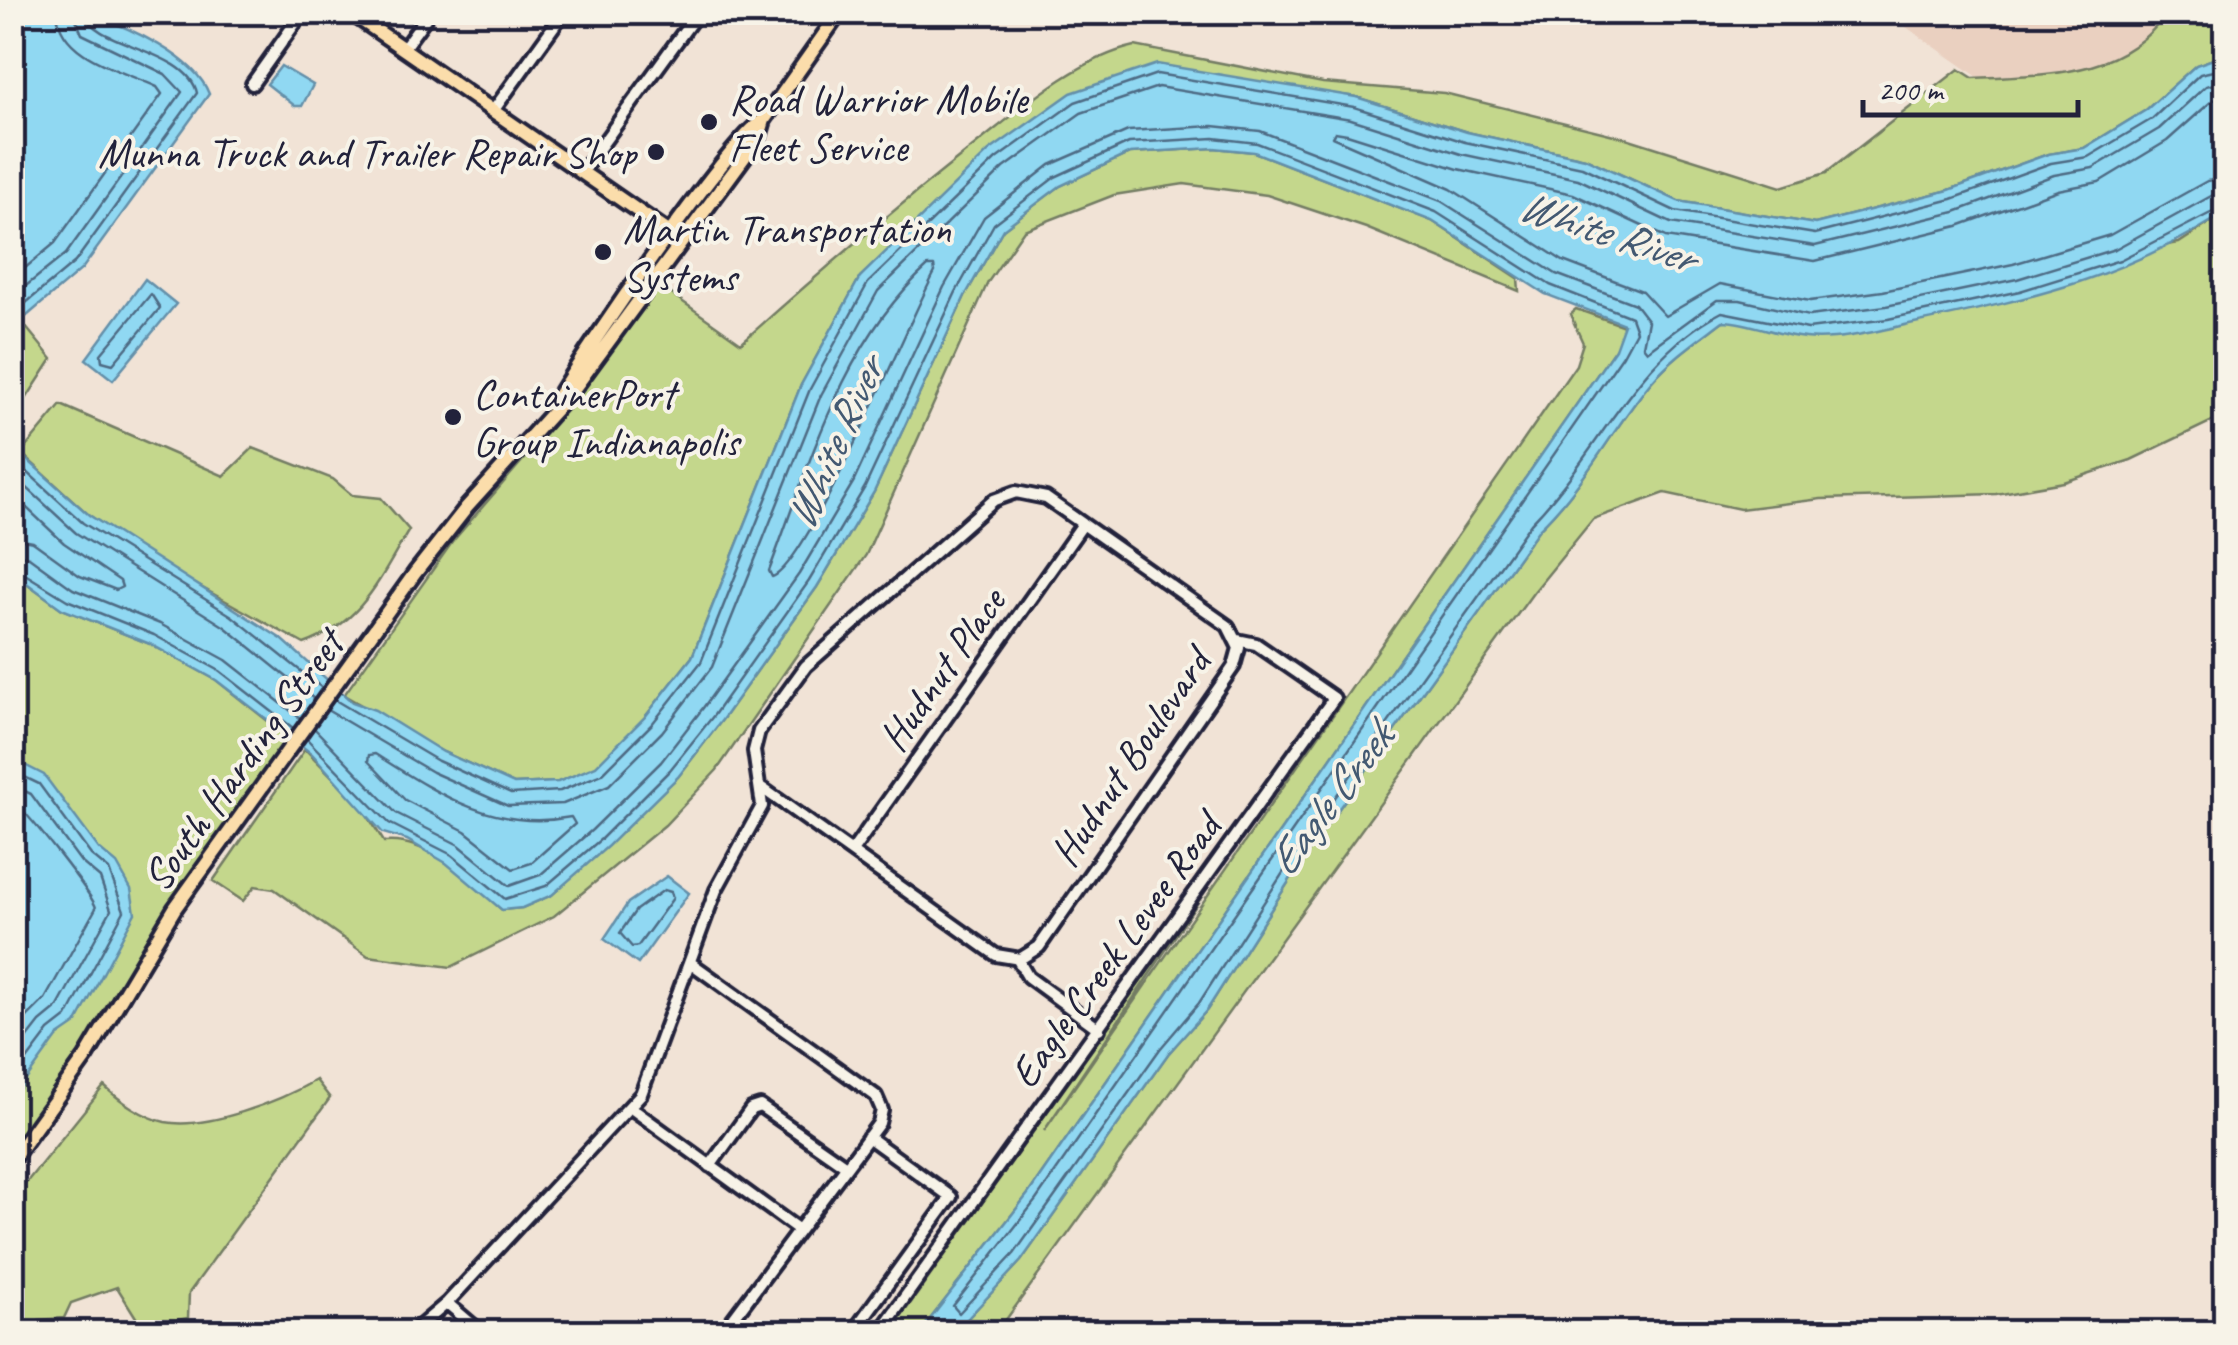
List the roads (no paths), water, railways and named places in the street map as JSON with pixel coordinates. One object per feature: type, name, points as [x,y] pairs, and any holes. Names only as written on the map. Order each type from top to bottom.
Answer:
[{"type":"main road","points":[[350,12],[677,237]]},
{"type":"main road","name":"South Harding Street","points":[[12,1160],[86,1058],[175,908],[389,611],[450,527],[549,414],[677,237],[748,130],[764,120],[840,12]]},
{"type":"street","points":[[252,84],[303,12]]},
{"type":"street","points":[[404,50],[430,12]]},
{"type":"street","points":[[492,110],[564,12]]},
{"type":"street","points":[[582,172],[698,12]]},
{"type":"street","name":"Hudnut Boulevard","points":[[413,1332],[447,1303],[631,1108],[649,1078],[720,882],[762,806],[756,738],[796,677],[994,500],[1013,492],[1036,494],[1083,524],[1228,626],[1237,640],[1234,666],[1039,948],[1018,960]]},
{"type":"street","name":"Hudnut Place","points":[[853,850],[1083,524]]},
{"type":"street","name":"Eagle Creek Levee Road","points":[[880,1332],[1334,698],[1256,644],[1237,640]]},
{"type":"street","points":[[762,788],[996,955],[1018,960],[1028,977],[1099,1029]]},
{"type":"street","points":[[690,963],[876,1096],[882,1114],[723,1332]]},
{"type":"street","points":[[710,1166],[758,1106],[846,1166]]},
{"type":"street","points":[[631,1108],[800,1230]]},
{"type":"street","points":[[852,1332],[951,1196],[868,1137]]},
{"type":"street","points":[[447,1303],[481,1332]]},
{"type":"water","points":[[73,10],[123,27],[175,55],[190,67],[209,94],[82,269],[21,321],[12,318],[13,12]]},
{"type":"water","points":[[2225,55],[2225,213],[2188,235],[2115,269],[2040,294],[1862,334],[1805,338],[1723,321],[1660,372],[1570,494],[1539,529],[1307,853],[1207,1010],[1168,1054],[1021,1261],[955,1332],[920,1332],[1028,1194],[1615,349],[1624,324],[1545,294],[1432,221],[1254,152],[1214,148],[1130,153],[1060,186],[1003,229],[965,296],[874,492],[817,587],[722,720],[678,777],[608,846],[552,895],[522,908],[502,910],[446,863],[407,840],[383,833],[312,754],[216,680],[150,644],[62,609],[13,573],[12,446],[89,515],[283,640],[352,702],[375,710],[443,752],[514,784],[558,782],[596,766],[645,717],[692,657],[801,385],[860,277],[989,151],[1071,93],[1157,64],[1356,97],[1467,132],[1585,158],[1678,201],[1815,224],[1949,190],[2048,154],[2084,148],[2146,110],[2196,65]]},
{"type":"water","points":[[281,66],[313,85],[302,106],[295,106],[267,84]]},
{"type":"water","points":[[145,279],[176,304],[113,380],[86,359]]},
{"type":"water","points":[[13,759],[44,775],[99,849],[117,864],[131,889],[135,913],[76,1024],[57,1037],[13,1098]]},
{"type":"water","points":[[667,876],[689,893],[638,964],[604,939],[628,903]]},
{"type":"place","name":"Road Warrior Mobile Fleet Service","points":[[709,122]]},
{"type":"place","name":"Munna Truck and Trailer Repair Shop","points":[[656,152]]},
{"type":"place","name":"Martin Transportation Systems","points":[[603,252]]},
{"type":"place","name":"ContainerPort Group Indianapolis","points":[[453,417]]},
{"type":"water label","name":"White River","points":[[1607,230]]},
{"type":"water label","name":"White River","points":[[833,443]]},
{"type":"water label","name":"Eagle Creek","points":[[1329,799]]}]
